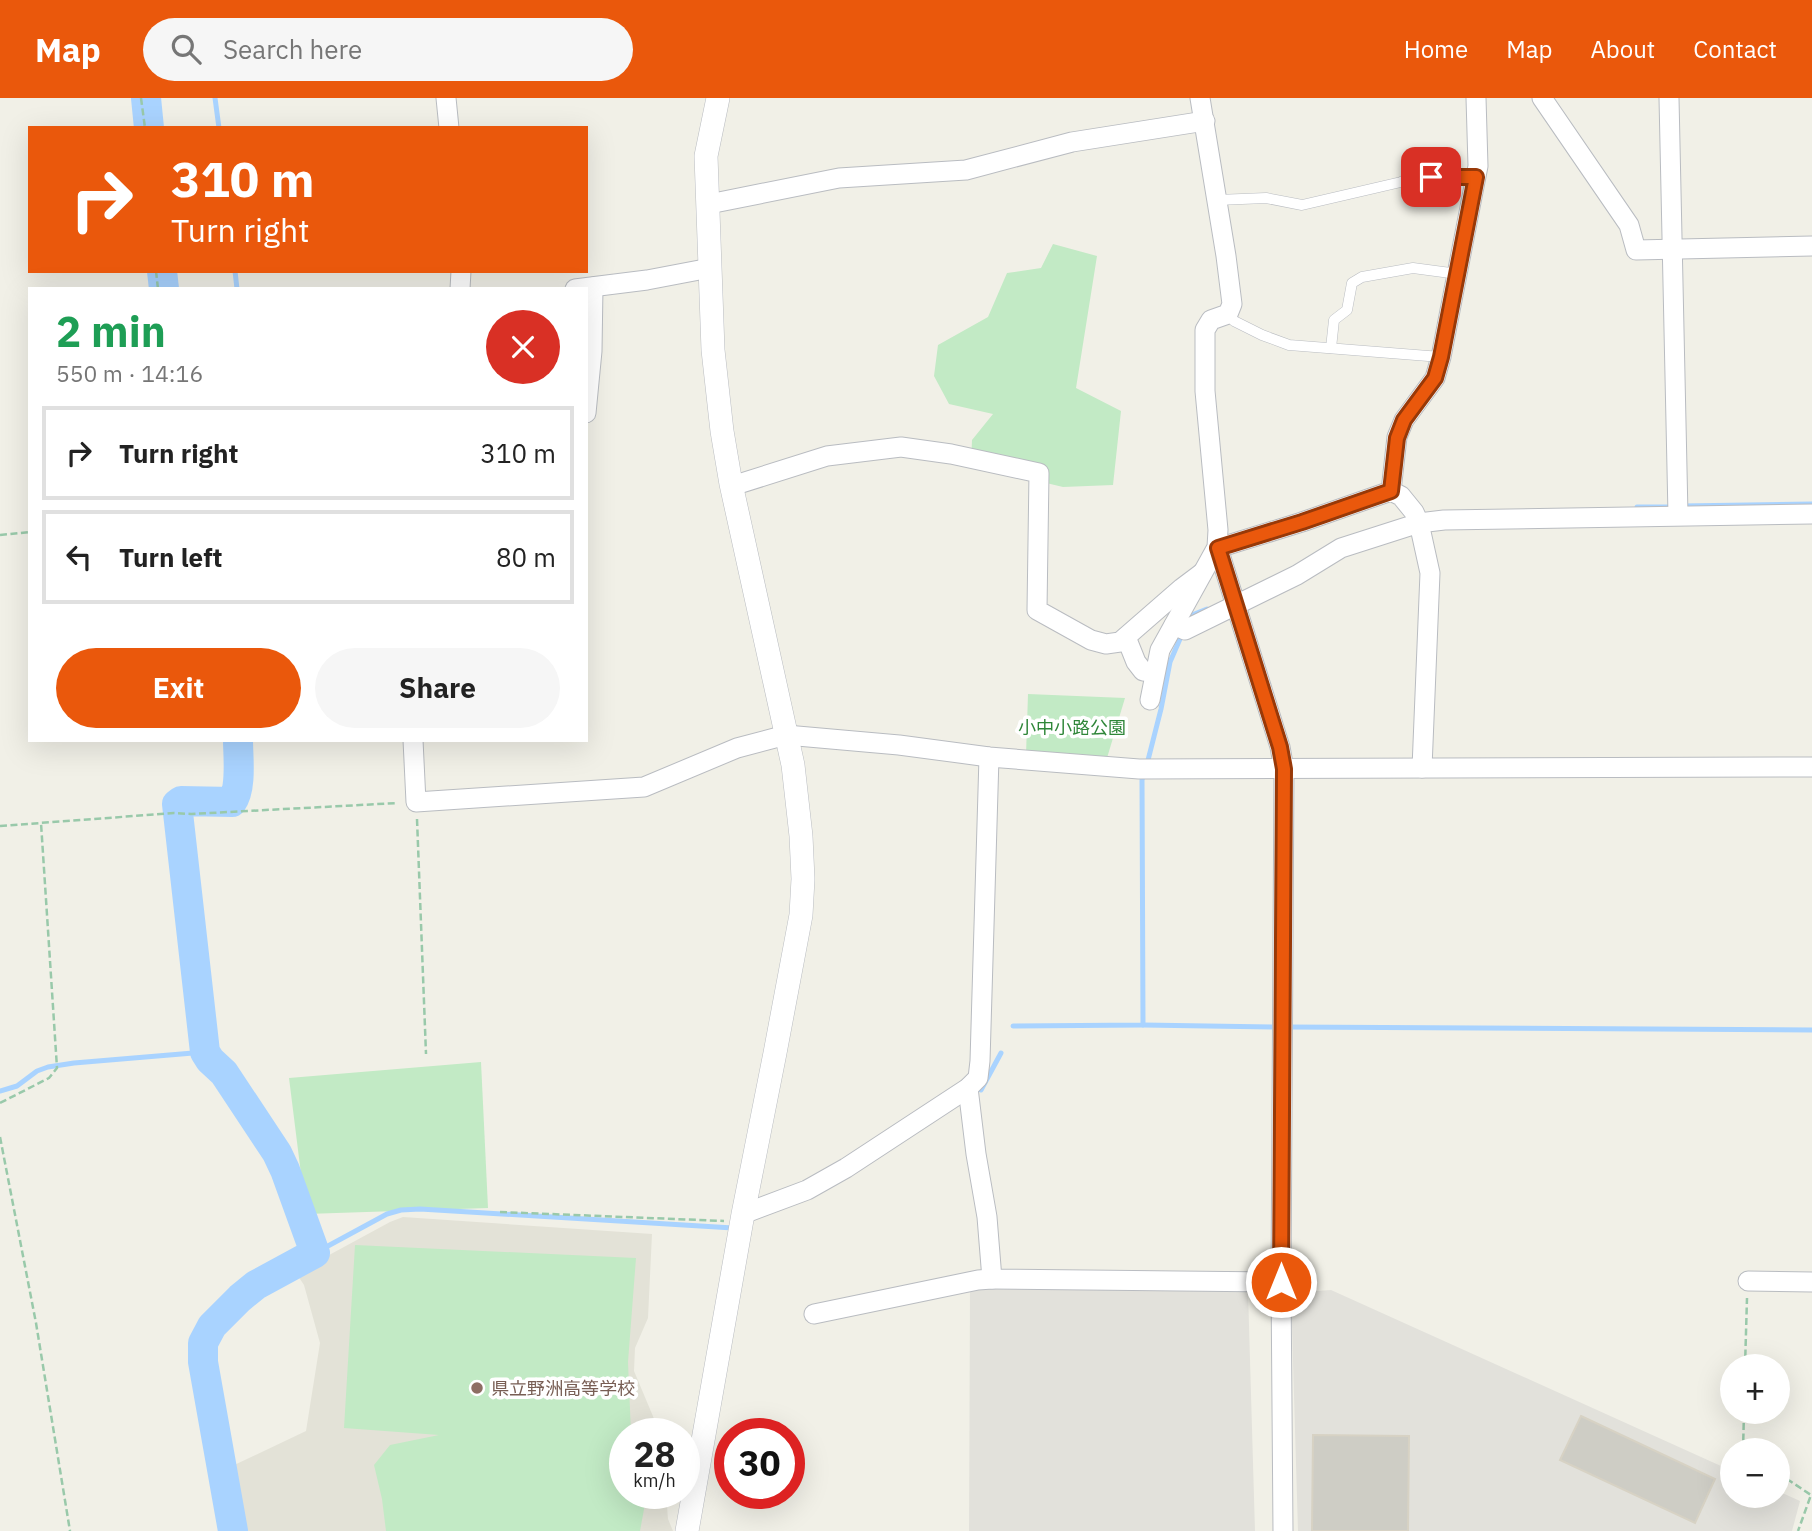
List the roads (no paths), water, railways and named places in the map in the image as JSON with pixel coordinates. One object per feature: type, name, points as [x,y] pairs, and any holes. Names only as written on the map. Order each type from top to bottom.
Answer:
[{"type":"street","points":[[446,98],[449,126]]},
{"type":"street","points":[[687,1531],[743,1214],[801,915],[803,879],[802,836],[793,765],[732,486],[722,431],[713,350],[706,156],[718,98]]},
{"type":"street","points":[[1150,700],[1160,650],[1217,547],[1219,530],[1205,391],[1205,330],[1211,320],[1228,314],[1232,304],[1200,98]]},
{"type":"street","points":[[1391,491],[1397,438],[1404,420],[1435,378],[1441,357],[1478,166],[1476,98]]},
{"type":"street","points":[[1542,98],[1629,225],[1636,250],[1812,246]]},
{"type":"street","points":[[1669,98],[1678,515]]},
{"type":"street","points":[[709,204],[839,178],[966,170],[1072,142],[1205,121]]},
{"type":"street","points":[[588,288],[647,281],[710,268]]},
{"type":"street","points":[[588,320],[592,351],[588,392]]},
{"type":"street","points":[[732,486],[827,456],[901,447],[951,454],[1039,473],[1037,610],[1091,640],[1106,643],[1120,642],[1202,573]]},
{"type":"street","points":[[1283,1531],[1281,1282],[1284,769],[1280,747],[1218,548],[1391,491],[1401,496],[1419,523],[1430,573],[1422,768]]},
{"type":"street","points":[[1174,625],[1185,630],[1297,575],[1341,548],[1419,523],[1444,520],[1812,514]]},
{"type":"street","points":[[1126,637],[1136,662],[1143,671],[1155,672]]},
{"type":"street","points":[[413,742],[416,802],[644,788],[737,748],[786,735],[989,757],[1139,769],[1812,766]]},
{"type":"street","points":[[743,1214],[817,1185],[968,1088],[978,1078],[989,757]]},
{"type":"street","points":[[968,1088],[987,1217],[992,1279]]},
{"type":"street","points":[[814,1314],[992,1279],[1281,1282]]},
{"type":"street","points":[[1748,1281],[1812,1282]]},
{"type":"lane","points":[[1217,200],[1266,198],[1301,205],[1409,178],[1476,177]]},
{"type":"lane","points":[[1331,348],[1334,320],[1346,310],[1352,282],[1362,277],[1413,268],[1458,274]]},
{"type":"lane","points":[[1228,314],[1234,321],[1289,345],[1441,357]]},
{"type":"waterway","points":[[146,98],[149,126]]},
{"type":"waterway","points":[[215,98],[219,126]]},
{"type":"waterway","points":[[162,273],[164,287]]},
{"type":"waterway","points":[[235,273],[237,287]]},
{"type":"waterway","points":[[1682,506],[1812,504]]},
{"type":"waterway","points":[[1637,507],[1672,507]]},
{"type":"waterway","points":[[1189,620],[1192,615],[1207,609]]},
{"type":"waterway","points":[[1147,764],[1170,662],[1183,632]]},
{"type":"waterway","points":[[233,1531],[203,1362],[203,1343],[212,1326],[256,1285],[315,1253],[277,1153],[224,1073],[205,1052],[177,804],[181,801],[232,802],[238,781],[238,742]]},
{"type":"waterway","points":[[1013,1026],[1143,1025],[1144,773]]},
{"type":"waterway","points":[[1143,1025],[1277,1027]]},
{"type":"waterway","points":[[1287,1027],[1812,1030]]},
{"type":"waterway","points":[[0,1091],[17,1086],[37,1071],[48,1067],[205,1052]]},
{"type":"waterway","points":[[981,1090],[1001,1053]]},
{"type":"waterway","points":[[315,1253],[387,1214],[401,1210],[733,1228]]},
{"type":"place","name":"県立野洲高等学校","points":[[477,1388]]},
{"type":"park label","name":"小中小路公園","points":[[1072,727]]}]
